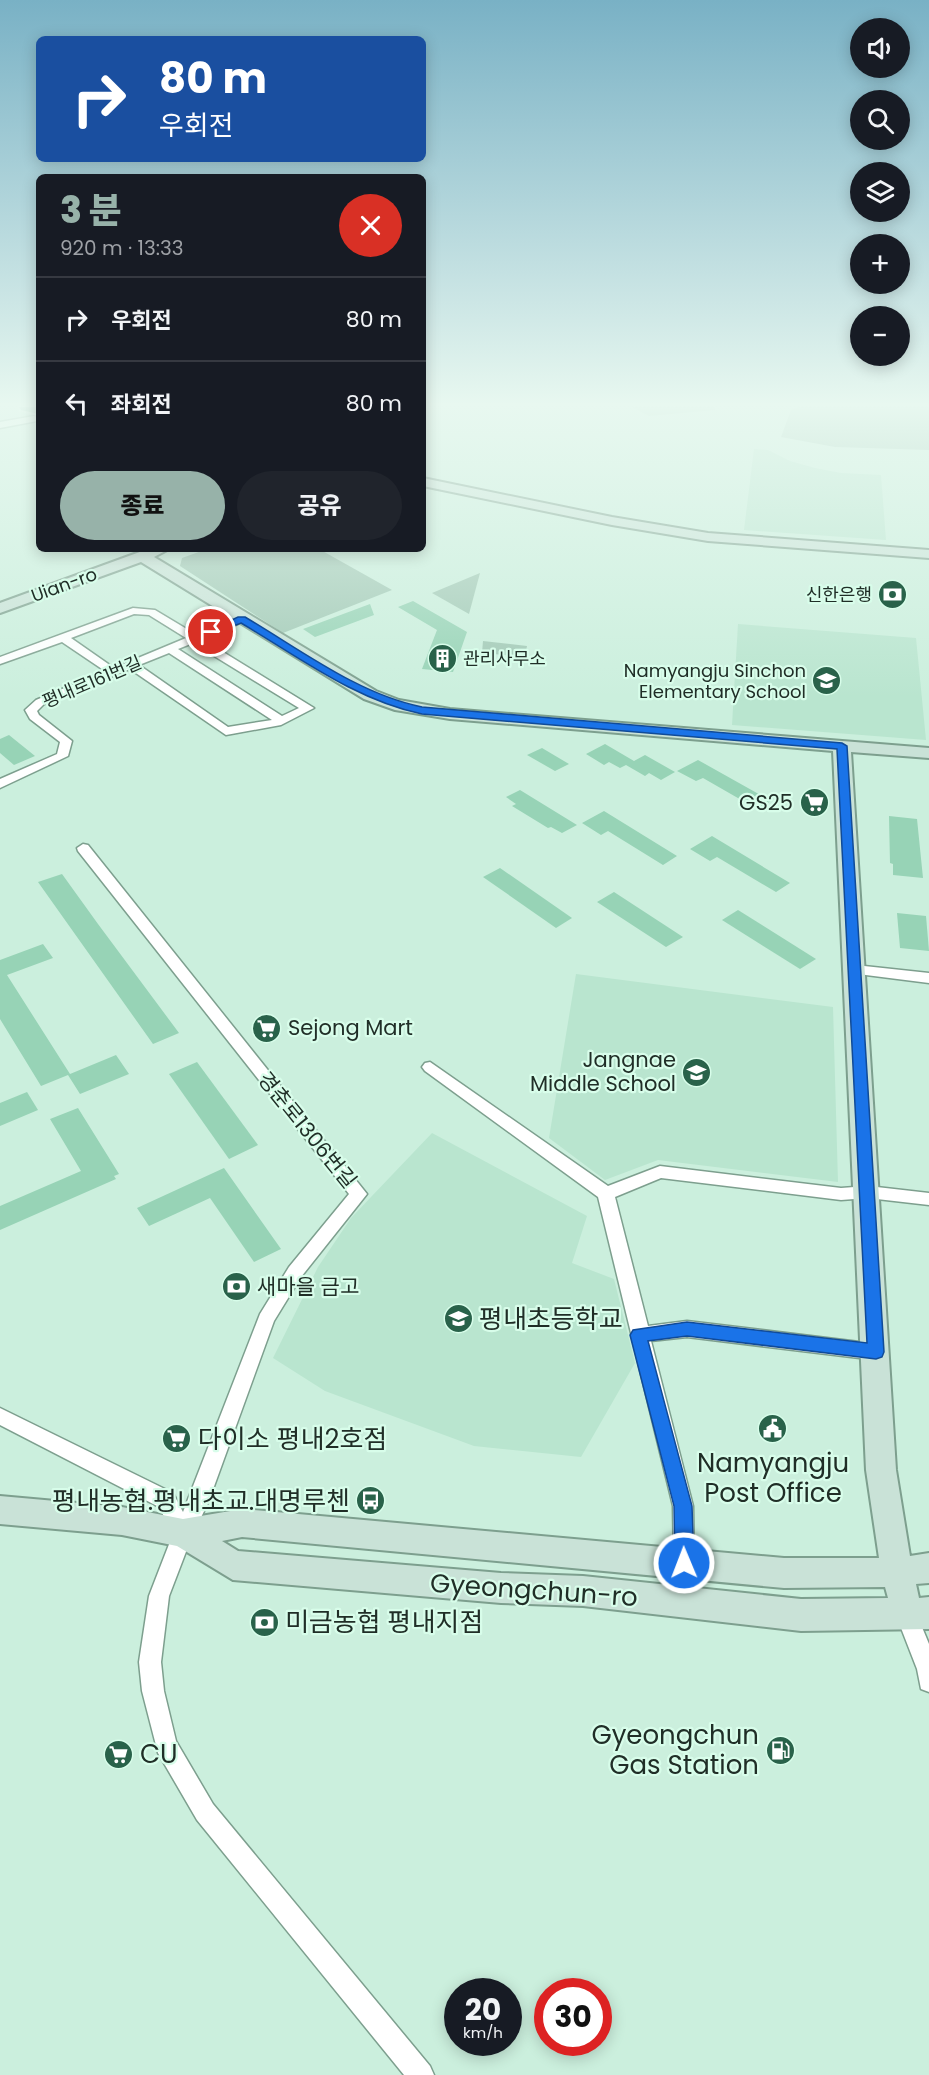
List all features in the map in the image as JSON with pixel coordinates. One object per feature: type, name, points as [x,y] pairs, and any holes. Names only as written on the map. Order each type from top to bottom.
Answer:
[{"type":"street","points":[[529,504],[696,535],[760,543],[929,554]]},
{"type":"street","name":"Uian-ro","points":[[0,608],[153,552]]},
{"type":"street","points":[[142,556],[350,684],[395,705],[450,714],[929,753]]},
{"type":"street","points":[[0,661],[133,610],[151,612],[308,708],[281,721],[226,730],[132,665]]},
{"type":"street","name":"평내로161번길","points":[[0,784],[62,756],[66,741],[34,717],[31,711],[40,702],[242,619]]},
{"type":"street","points":[[62,637],[113,672]]},
{"type":"street","points":[[171,649],[281,721]]},
{"type":"street","points":[[842,746],[868,1192],[881,1470],[898,1572],[918,1614],[929,1681]]},
{"type":"street","name":"경춘로1306번길","points":[[83,848],[359,1194],[295,1272],[266,1319],[198,1503],[183,1533]]},
{"type":"street","points":[[855,970],[929,978]]},
{"type":"street","points":[[430,1067],[606,1194],[683,1506],[684,1563]]},
{"type":"street","points":[[606,1194],[660,1172],[841,1194],[868,1192],[929,1199]]},
{"type":"street","points":[[639,1335],[687,1329],[876,1352]]},
{"type":"street","points":[[0,1416],[166,1500],[183,1533],[159,1596],[150,1662],[153,1691],[166,1745],[205,1812],[422,2075]]},
{"type":"street","name":"Gyeongchun-ro","points":[[0,1510],[122,1521],[183,1533],[242,1523],[784,1573],[898,1572],[929,1568]]},
{"type":"street","name":"Gyeongchun-ro","points":[[183,1533],[233,1565],[501,1588],[583,1591],[801,1615],[918,1614]]},
{"type":"shaded area","points":[[747,504],[883,504],[886,540],[744,530]]},
{"type":"shaded area","points":[[199,552],[324,552],[392,590],[283,633],[180,566],[182,558]]},
{"type":"shaded area","points":[[480,573],[469,614],[432,593]]},
{"type":"shaded area","name":"Namyangju Sinchon Elementary School","points":[[738,624],[916,638],[926,740],[732,725]]},
{"type":"shaded area","points":[[483,641],[527,646],[525,657],[482,653]]},
{"type":"shaded area","name":"Jangnae Middle School","points":[[576,974],[833,1007],[838,1182],[658,1160],[605,1180],[549,1138]]},
{"type":"shaded area","name":"평내초등학교","points":[[432,1133],[587,1216],[572,1263],[614,1279],[635,1363],[581,1457],[474,1446],[325,1391],[273,1358],[318,1267],[351,1218]]},
{"type":"building","points":[[413,601],[467,632],[453,672],[422,669],[437,630],[398,607]]},
{"type":"building","points":[[370,604],[374,615],[315,637],[303,629]]},
{"type":"building","points":[[9,735],[35,756],[14,765],[0,753],[0,739]]},
{"type":"building","points":[[605,744],[634,761],[645,755],[675,772],[661,780],[649,773],[645,776],[626,765],[620,768],[609,762],[604,765],[586,754]]},
{"type":"building","points":[[542,748],[569,764],[555,771],[527,755]]},
{"type":"building","points":[[698,760],[771,801],[757,809],[703,778],[696,781],[677,771]]},
{"type":"building","points":[[520,790],[577,825],[562,833],[551,827],[548,828],[512,806],[516,804],[506,797]]},
{"type":"building","points":[[604,811],[677,856],[663,865],[608,831],[601,835],[582,823]]},
{"type":"building","points":[[889,816],[917,819],[923,878],[893,875],[893,864],[890,863]]},
{"type":"building","points":[[712,836],[790,883],[776,892],[717,857],[710,861],[690,849]]},
{"type":"building","points":[[500,868],[572,918],[556,928],[483,877]]},
{"type":"building","points":[[62,874],[179,1033],[153,1044],[38,882]]},
{"type":"building","points":[[614,892],[683,937],[666,947],[597,902]]},
{"type":"building","points":[[738,910],[816,959],[800,969],[722,920]]},
{"type":"building","points":[[897,913],[926,916],[929,951],[900,948]]},
{"type":"building","points":[[43,944],[53,958],[7,975],[70,1074],[116,1055],[129,1074],[80,1094],[68,1075],[41,1086],[0,1019],[0,960]]},
{"type":"building","points":[[197,1062],[258,1145],[229,1159],[169,1074]]},
{"type":"building","points":[[27,1092],[38,1110],[0,1126],[0,1103]]},
{"type":"building","points":[[78,1108],[119,1174],[114,1176],[116,1179],[0,1230],[0,1206],[81,1171],[50,1119]]},
{"type":"building","points":[[224,1168],[281,1249],[254,1262],[210,1198],[149,1226],[137,1208]]},
{"type":"place","name":"신한은행","points":[[893,595]]},
{"type":"place","name":"관리사무소","points":[[442,659]]},
{"type":"place","name":"Namyangju Sinchon Elementary School","points":[[827,681]]},
{"type":"place","name":"GS25","points":[[814,803]]},
{"type":"place","name":"Sejong Mart","points":[[267,1028]]},
{"type":"place","name":"Jangnae Middle School","points":[[697,1072]]},
{"type":"place","name":"새마을 금고","points":[[236,1287]]},
{"type":"place","name":"평내초등학교","points":[[458,1319]]},
{"type":"place","name":"Namyangju Post Office","points":[[773,1429]]},
{"type":"place","name":"다이소 평내2호점","points":[[177,1439]]},
{"type":"place","name":"평내농협.평내초교.대명루첸","points":[[371,1501]]},
{"type":"place","name":"미금농협 평내지점","points":[[264,1622]]},
{"type":"place","name":"Gyeongchun Gas Station","points":[[780,1750]]},
{"type":"place","name":"CU","points":[[119,1754]]},
{"type":"route","points":[[211,632],[242,619],[370,695],[395,705],[422,710],[842,746],[845,833],[855,970],[876,1352],[687,1329],[639,1335],[683,1506],[684,1563]]}]
